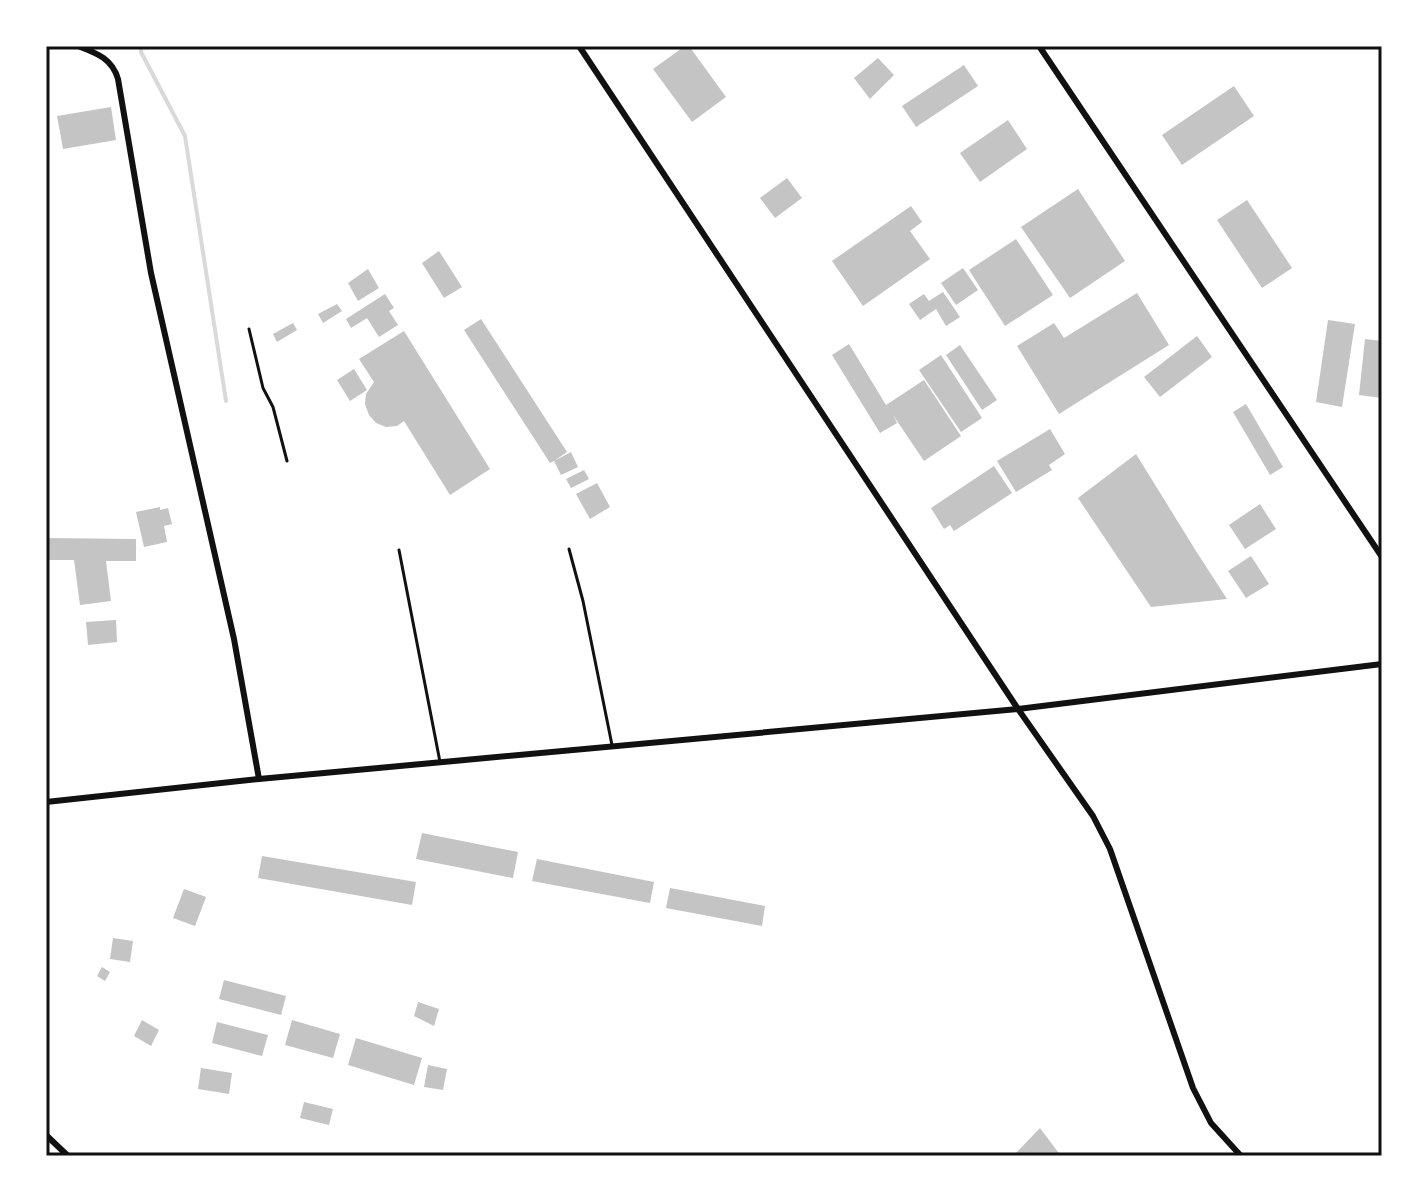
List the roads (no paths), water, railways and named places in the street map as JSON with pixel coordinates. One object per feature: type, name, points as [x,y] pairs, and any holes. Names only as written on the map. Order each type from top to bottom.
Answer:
[{"type":"street","points":[[78,46],[107,59],[118,79],[151,273],[234,639],[259,779]]},
{"type":"street","points":[[579,46],[1018,709],[1093,816],[1110,849],[1193,1088],[1211,1123],[1241,1156]]},
{"type":"street","points":[[1039,46],[1382,557]]},
{"type":"street","points":[[46,802],[259,779],[1018,709],[1382,664]]},
{"type":"street","points":[[46,1135],[68,1156]]},
{"type":"lane","points":[[569,549],[583,601],[612,746]]},
{"type":"lane","points":[[399,550],[441,762]]},
{"type":"waterway","points":[[141,46],[141,52],[185,136],[226,401]]}]
